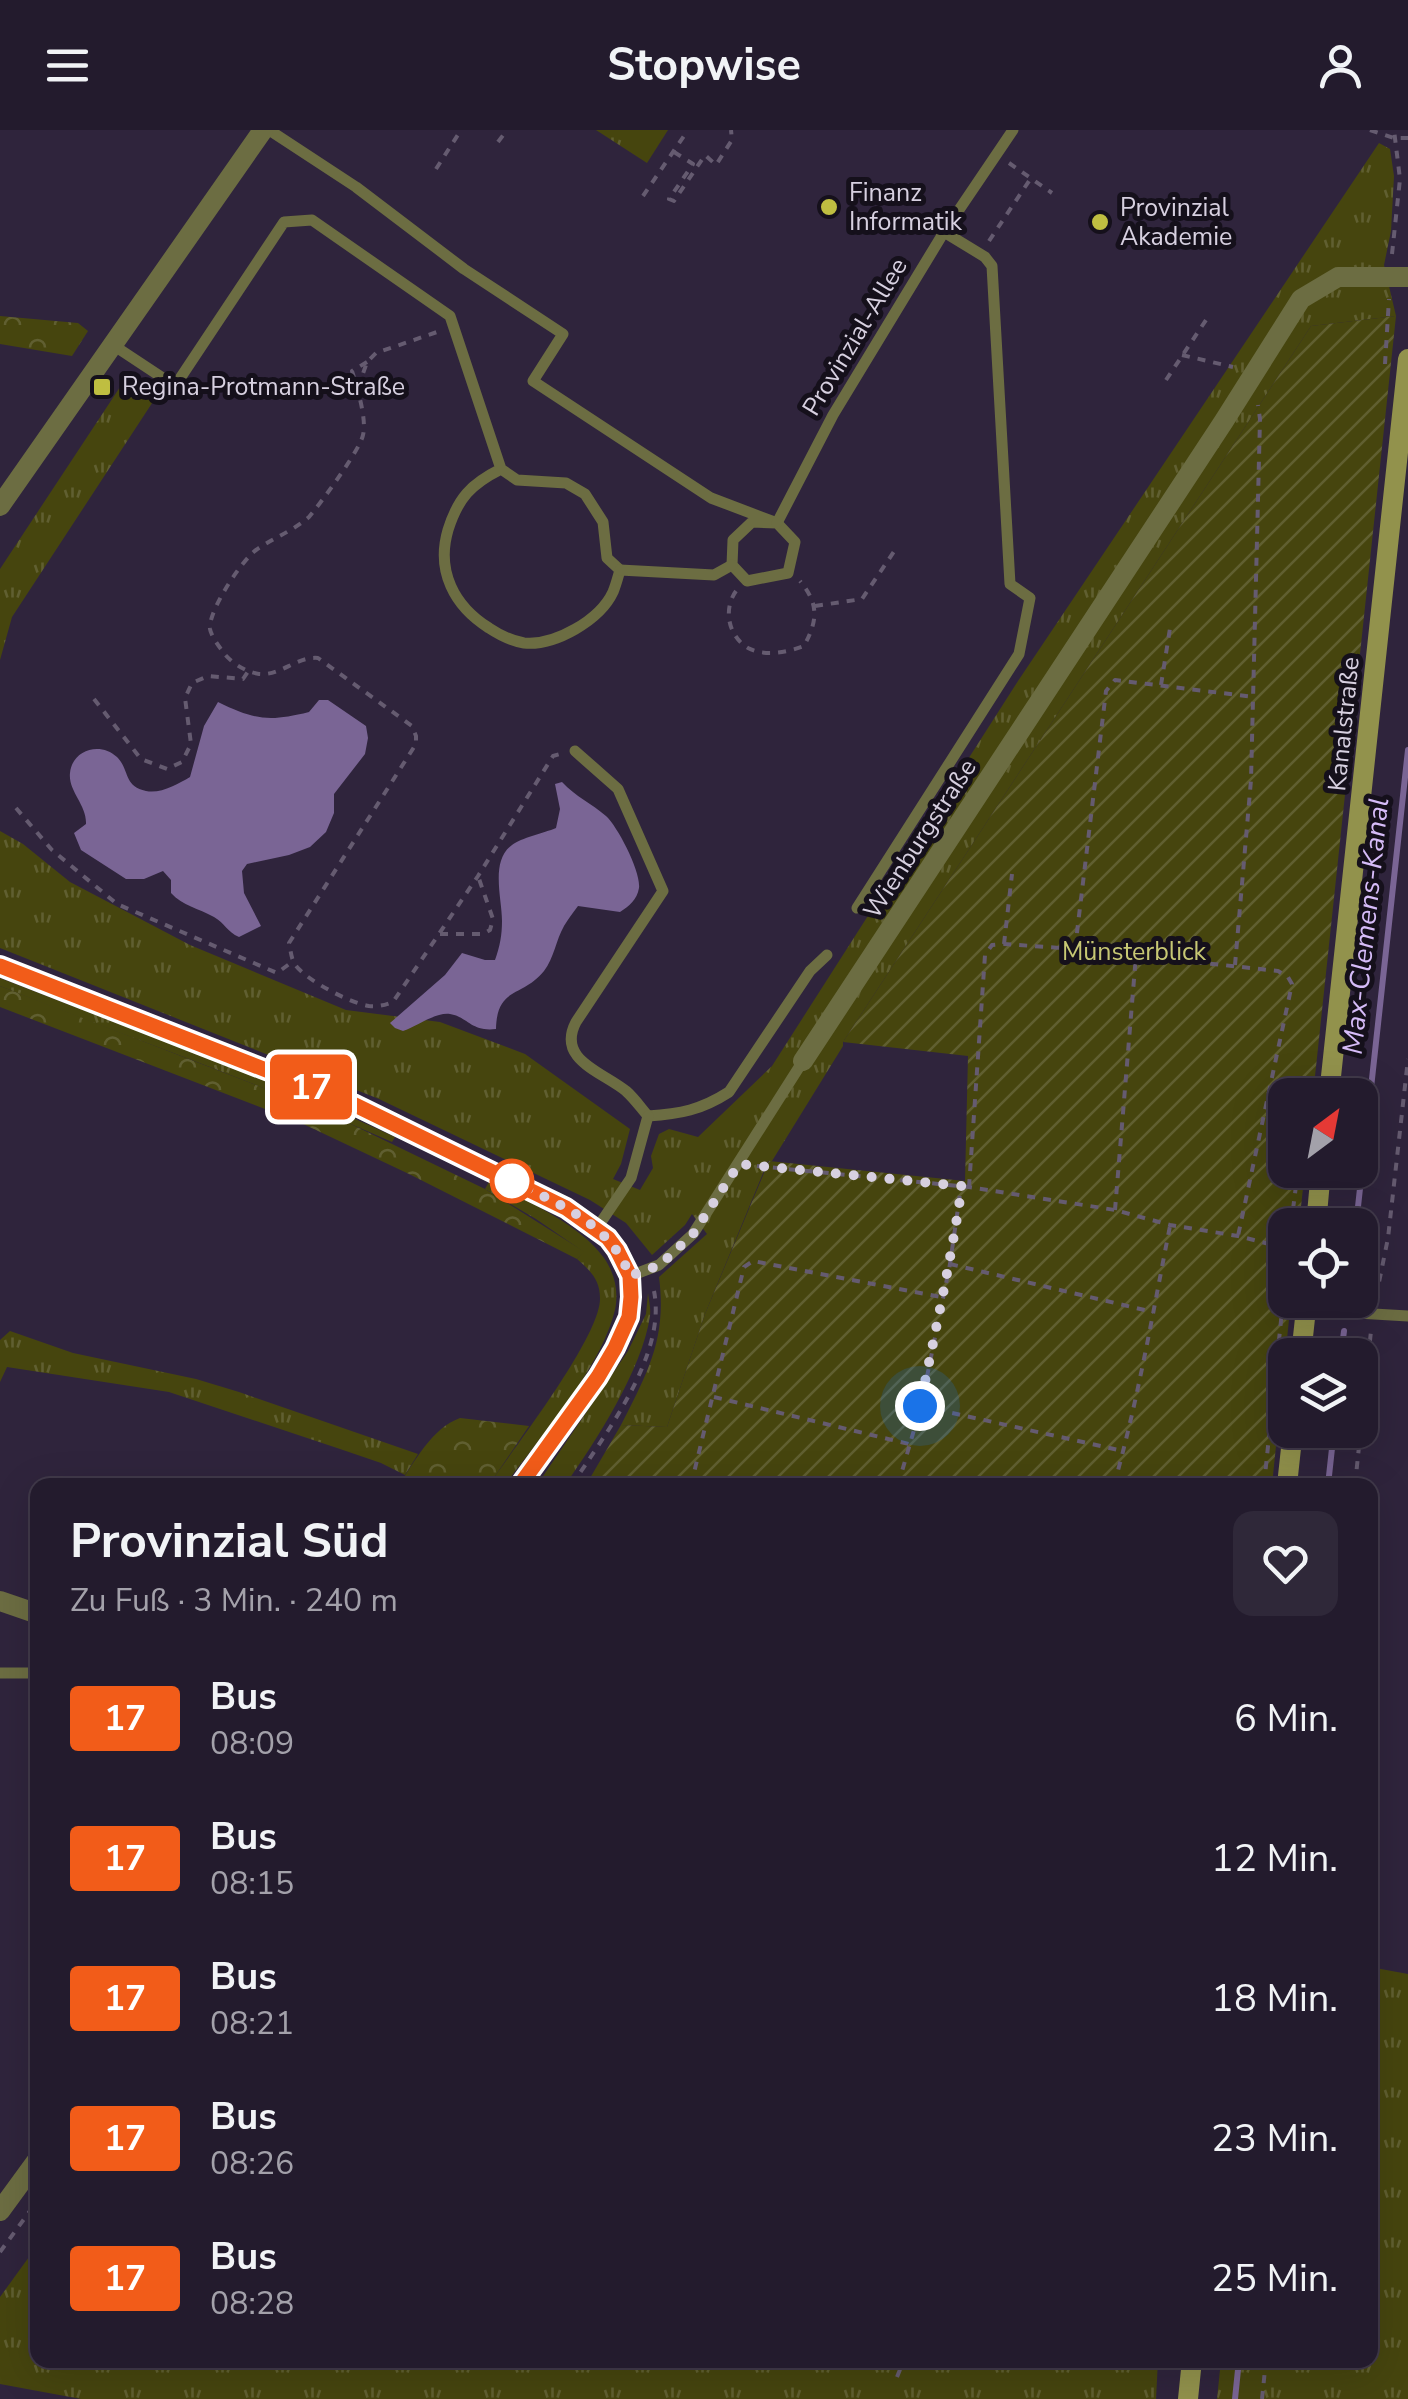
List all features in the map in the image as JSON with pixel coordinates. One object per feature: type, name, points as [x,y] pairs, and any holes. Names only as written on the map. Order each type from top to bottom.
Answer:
[{"type":"main road","name":"Kanalstraße","points":[[1332,1078],[1408,359]]},
{"type":"main road","points":[[1289,1478],[1292,1448]]},
{"type":"main road","points":[[1188,2399],[1191,2368]]},
{"type":"street","points":[[0,506],[266,130]]},
{"type":"street","name":"Wienburgstraße","points":[[803,1061],[1301,299],[1338,278],[1399,277]]},
{"type":"street","points":[[0,966],[353,1104],[548,1199],[597,1228],[639,1274],[625,1328],[591,1386],[525,1478]]},
{"type":"street","points":[[0,1601],[30,1611]]},
{"type":"street","points":[[0,2212],[30,2170]]},
{"type":"lane","points":[[266,130],[356,187],[464,269],[562,334],[533,382],[710,498],[777,523],[795,542],[788,574],[747,581],[732,566],[733,540],[752,522],[777,523]]},
{"type":"lane","name":"Provinzial-Allee","points":[[777,523],[833,414],[944,232],[1013,130]]},
{"type":"lane","points":[[113,345],[175,386],[284,222],[312,220],[450,316],[501,469],[517,480],[566,483],[585,494],[603,522],[607,558],[620,570],[714,575],[732,566]]},
{"type":"lane","points":[[858,908],[1019,654],[1030,598],[1010,584],[992,266],[944,232]]},
{"type":"lane","points":[[501,469],[476,482],[453,514],[445,540],[444,567],[452,594],[476,620],[498,634],[524,643],[562,637],[592,619],[613,593],[620,570]]},
{"type":"lane","points":[[575,751],[618,789],[663,891],[576,1022],[570,1043],[584,1062],[629,1092],[648,1116]]},
{"type":"lane","points":[[648,1116],[680,1114],[729,1092],[810,971],[827,956]]},
{"type":"lane","name":"Wienburgstraße","points":[[639,1274],[660,1265],[693,1234],[803,1061]]},
{"type":"lane","points":[[597,1228],[631,1178],[648,1116]]},
{"type":"lane","points":[[1378,1315],[1408,1316]]},
{"type":"lane","points":[[0,1673],[30,1673]]},
{"type":"path","points":[[436,169],[461,130]]},
{"type":"path","points":[[498,142],[506,130]]},
{"type":"path","points":[[643,196],[688,130]]},
{"type":"path","points":[[674,152],[693,164],[669,200],[674,201],[705,155],[716,165],[732,140],[731,130]]},
{"type":"path","points":[[1370,130],[1408,138]]},
{"type":"path","points":[[1394,130],[1400,179],[1399,277]]},
{"type":"path","points":[[996,155],[1052,194]]},
{"type":"path","points":[[980,254],[1030,178]]},
{"type":"path","points":[[1166,380],[1206,320]]},
{"type":"path","points":[[454,328],[392,346],[352,371],[364,434],[350,459],[309,518],[244,560],[212,616],[210,630],[233,662],[260,674],[318,658],[412,726],[416,736],[416,744],[290,943],[292,962],[336,993],[365,1006],[394,1002],[553,756],[575,751]]},
{"type":"path","points":[[1182,355],[1237,368],[1250,378],[1260,419],[1251,780],[1235,965]]},
{"type":"path","points":[[358,388],[367,362]]},
{"type":"path","points":[[815,606],[862,599],[897,547]]},
{"type":"path","points":[[747,581],[731,598],[728,616],[733,633],[750,649],[786,652],[804,646],[813,630],[815,606],[810,593],[788,574]]},
{"type":"path","points":[[1160,686],[1170,622]]},
{"type":"path","points":[[94,698],[141,759],[166,769],[182,762],[191,744],[186,698],[192,683],[208,676],[243,678],[249,670]]},
{"type":"path","points":[[1075,949],[1106,691],[1114,680],[1254,697]]},
{"type":"path","points":[[16,808],[52,850],[116,904],[277,974],[292,962]]},
{"type":"path","points":[[1004,944],[1012,874]]},
{"type":"path","points":[[440,934],[482,934],[490,930],[494,920],[478,876]]},
{"type":"path","points":[[969,1187],[967,1158],[985,955],[992,945],[1075,949],[1278,971],[1292,984],[1238,1236]]},
{"type":"path","points":[[1115,1210],[1136,955]]},
{"type":"path","points":[[1378,1286],[1388,1238],[1408,1060]]},
{"type":"path","points":[[739,1164],[969,1187],[1115,1210],[1268,1244]]},
{"type":"path","points":[[900,1478],[920,1406],[962,1186]]},
{"type":"path","points":[[1116,1478],[1170,1225]]},
{"type":"path","points":[[692,1478],[744,1267],[754,1262],[941,1297]]},
{"type":"path","points":[[950,1264],[1154,1312]]},
{"type":"path","points":[[576,1478],[624,1402],[648,1349],[654,1329],[655,1299],[639,1274]]},
{"type":"path","points":[[1265,1478],[1281,1318]]},
{"type":"path","points":[[1356,1478],[1372,1318]]},
{"type":"path","points":[[712,1396],[909,1444]]},
{"type":"path","points":[[920,1406],[1124,1452]]},
{"type":"path","points":[[0,2252],[30,2211]]},
{"type":"path","points":[[897,2376],[900,2368]]},
{"type":"path","points":[[1262,2399],[1265,2368]]},
{"type":"green space","points":[[596,130],[668,130],[647,163]]},
{"type":"green space","points":[[1379,143],[1390,149],[1394,176],[1391,231],[1384,265],[1396,316],[1311,326],[843,1042],[772,1161],[768,1161],[705,1314],[667,1427],[621,1425],[647,1371],[658,1337],[659,1277],[707,1234],[692,1214],[652,1255],[626,1223],[590,1200],[379,1099],[0,948],[0,831],[23,844],[70,882],[190,945],[346,1010],[440,1022],[525,1054],[630,1129],[613,1179],[640,1190],[653,1168],[651,1156],[659,1134],[669,1129],[698,1137],[772,1066],[1018,681]]},
{"type":"green space","points":[[0,316],[78,323],[88,331],[72,356],[0,344]]},
{"type":"green space","name":"Münsterblick","points":[[1396,316],[1315,1078],[1268,1078],[1268,1188],[1303,1188],[1301,1208],[1268,1208],[1268,1318],[1289,1318],[1287,1338],[1268,1338],[1268,1448],[1276,1448],[1273,1478],[590,1478],[621,1425],[667,1427],[705,1314],[769,1161],[965,1181],[968,1056],[843,1042],[1311,326]]},
{"type":"green space","points":[[126,378],[141,379],[158,394],[12,617],[0,660],[0,569]]},
{"type":"green space","points":[[0,978],[298,1093],[395,1137],[392,1142],[0,986]]},
{"type":"green space","points":[[0,986],[328,1113],[485,1189],[585,1252],[577,1259],[299,1122],[0,1007]]},
{"type":"green space","points":[[489,1182],[551,1214],[581,1235],[608,1265],[616,1294],[613,1317],[594,1361],[510,1478],[494,1478],[572,1364],[597,1315],[600,1298],[593,1276],[577,1259],[584,1252],[485,1189]]},
{"type":"green space","points":[[648,1293],[650,1313],[638,1359],[603,1426],[570,1478],[542,1478],[628,1351],[646,1314]]},
{"type":"green space","points":[[10,1331],[73,1353],[196,1379],[418,1454],[405,1475],[381,1463],[169,1392],[7,1367],[0,1382],[0,1340]]},
{"type":"green space","points":[[460,1418],[529,1426],[494,1478],[404,1478],[433,1437]]},
{"type":"green space","points":[[1378,1968],[1408,1974],[1408,2399],[1217,2399],[1220,2368],[1378,2368]]},
{"type":"green space","points":[[30,2256],[30,2368],[1158,2368],[1156,2399],[81,2399],[0,2384],[0,2297]]},
{"type":"shaded area","points":[[319,700],[328,700],[366,726],[365,754],[334,794],[334,813],[326,832],[310,847],[247,864],[242,871],[244,893],[261,926],[239,937],[214,917],[171,893],[171,880],[163,871],[144,879],[126,879],[81,850],[74,833],[86,824],[86,817],[70,773],[81,754],[95,749],[110,752],[121,762],[134,785],[158,791],[190,777],[204,726],[218,702],[242,713],[272,718],[309,712]]},
{"type":"shaded area","points":[[562,782],[606,816],[616,830],[639,881],[634,899],[620,912],[578,906],[564,926],[544,971],[501,1006],[496,1029],[481,1028],[450,1014],[432,1017],[403,1031],[395,1028],[390,1023],[445,975],[462,953],[495,960],[502,931],[501,860],[516,842],[556,828],[560,809],[555,784]]},
{"type":"waterway","name":"Max-Clemens-Kanal","points":[[1358,1208],[1408,750]]},
{"type":"waterway","name":"Max-Clemens-Kanal","points":[[1343,1338],[1344,1331]]},
{"type":"waterway","name":"Max-Clemens-Kanal","points":[[1329,1478],[1332,1448]]},
{"type":"waterway","name":"Max-Clemens-Kanal","points":[[1235,2399],[1238,2368]]},
{"type":"bus line","name":"17","points":[[0,966],[353,1104],[566,1208],[608,1238],[630,1276],[629,1317],[598,1377],[525,1478]]},
{"type":"place","name":"Finanz Informatik","points":[[829,207]]},
{"type":"place","name":"Provinzial Akademie","points":[[1100,222]]},
{"type":"place","name":"Regina-Protmann-Straße","points":[[102,387]]},
{"type":"route","points":[[512,1181],[597,1228],[617,1250],[630,1276],[660,1265],[693,1234],[739,1164],[962,1186],[920,1406]]}]
